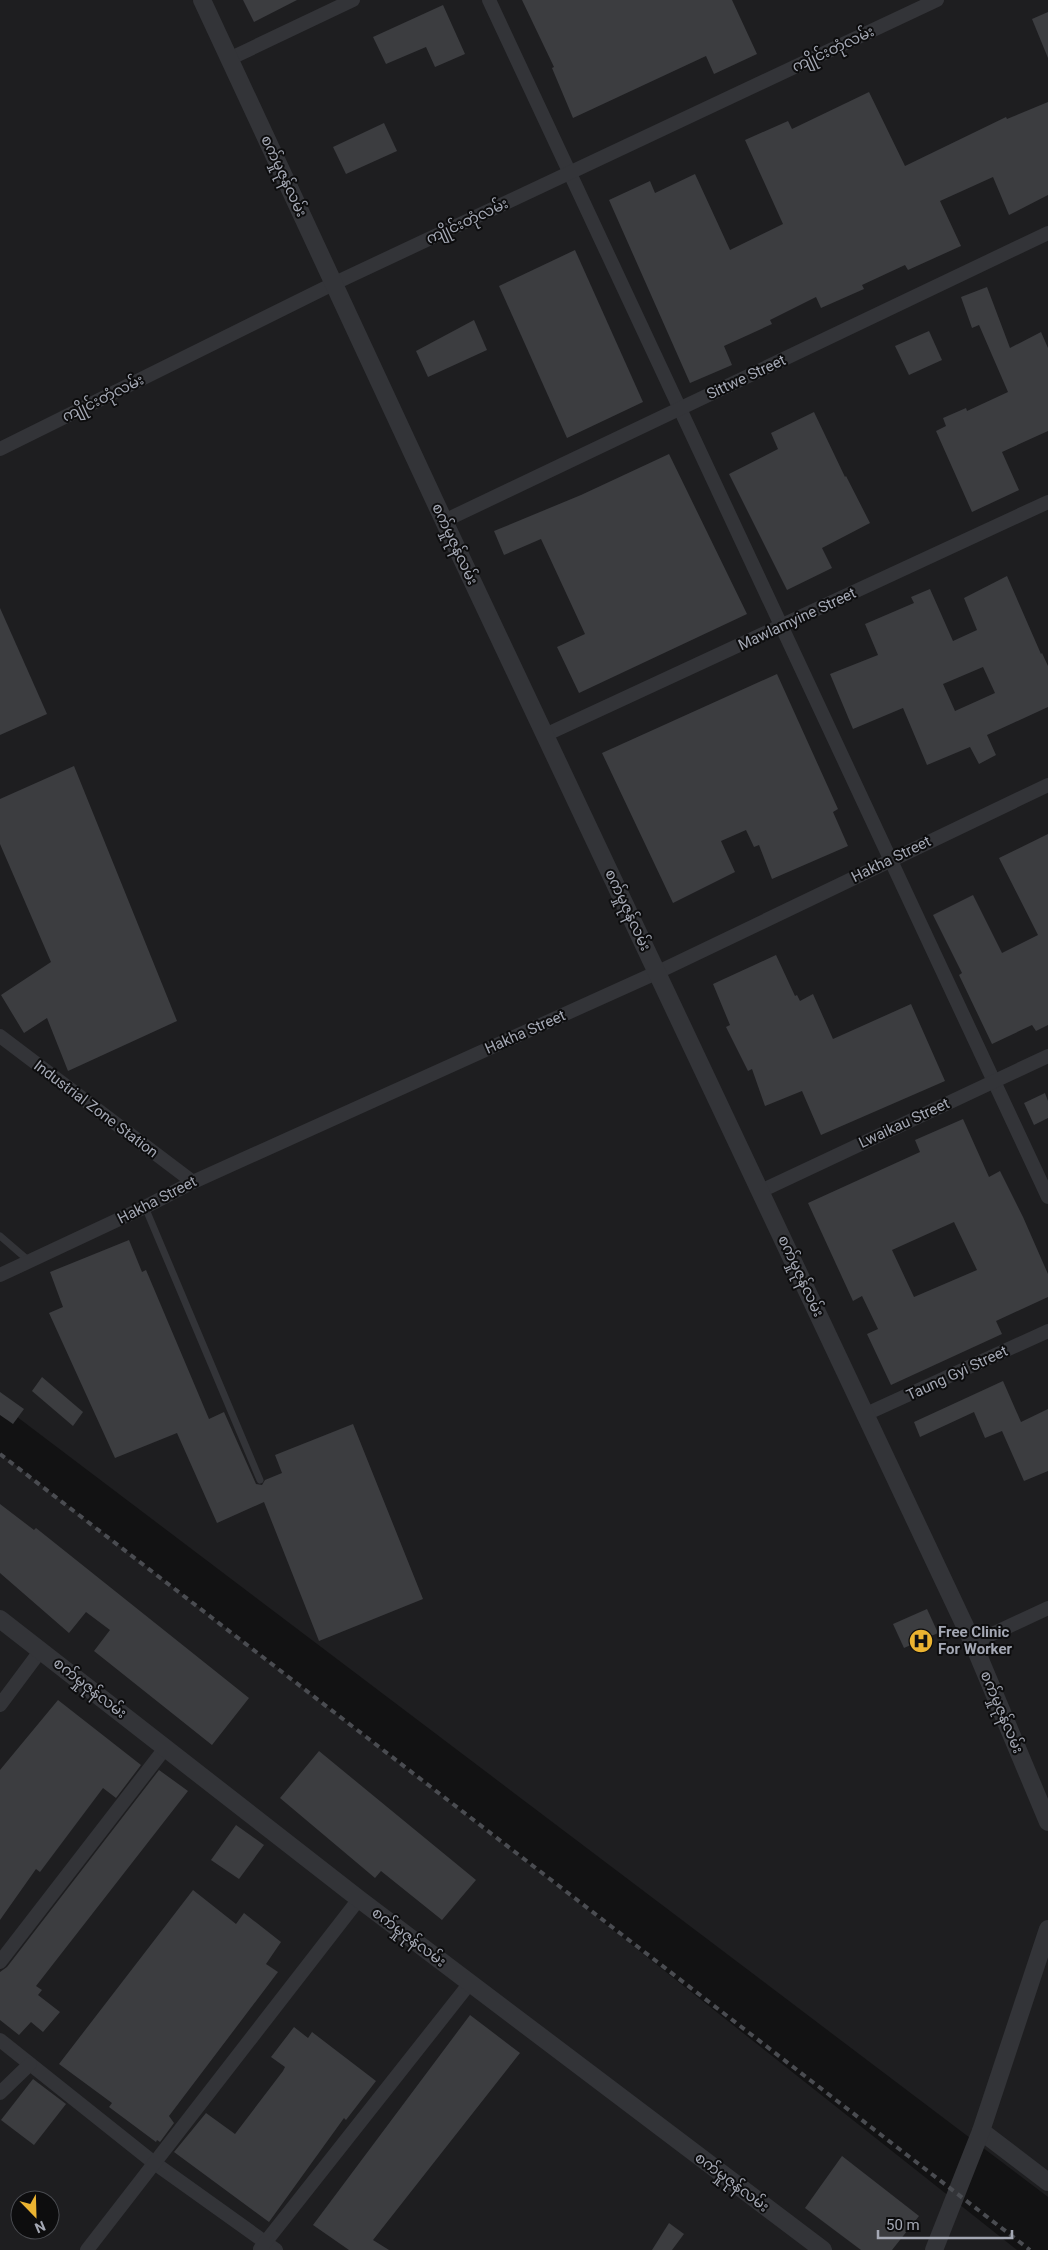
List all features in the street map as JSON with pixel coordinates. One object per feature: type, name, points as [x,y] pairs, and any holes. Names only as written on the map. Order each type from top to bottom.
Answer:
[{"type":"street","name":"စက်မှုဇုန်လမ်း","points":[[202,0],[444,521],[973,1643],[1048,1822]]},
{"type":"street","points":[[229,59],[352,0]]},
{"type":"street","points":[[489,0],[570,172],[678,410],[782,626],[1048,1197]]},
{"type":"street","name":"ကျိုင်းတုံလမ်း","points":[[0,448],[335,283],[937,0]]},
{"type":"street","name":"Sittwe Street","points":[[444,521],[1048,233]]},
{"type":"street","name":"Mawlamyine Street","points":[[545,735],[1048,502]]},
{"type":"street","name":"Hakha Street","points":[[0,1275],[145,1207],[193,1182],[658,972],[1048,785]]},
{"type":"street","name":"Industrial Zone Station","points":[[0,1036],[193,1182]]},
{"type":"street","name":"Lwaikau Street","points":[[761,1191],[1048,1056]]},
{"type":"street","name":"Taung Gyi Street","points":[[866,1414],[1048,1331]]},
{"type":"street","points":[[973,1643],[1048,1608]]},
{"type":"street","name":"စက်မှုဇုန်လမ်း","points":[[0,1619],[359,1899],[823,2250]]},
{"type":"street","points":[[0,1705],[41,1650]]},
{"type":"street","points":[[0,1962],[166,1747]]},
{"type":"street","points":[[87,2250],[153,2162],[359,1899]]},
{"type":"street","points":[[934,2250],[981,2131],[1048,1929]]},
{"type":"street","points":[[0,2040],[153,2162],[266,2247],[470,1983]]},
{"type":"street","points":[[0,2093],[30,2064]]},
{"type":"street","points":[[981,2131],[1048,2182]]},
{"type":"lane","points":[[145,1207],[260,1480]]},
{"type":"lane","points":[[0,1236],[28,1261]]},
{"type":"shaded area","points":[[0,0],[1048,0],[1048,2197],[0,1404]]},
{"type":"shaded area","points":[[0,1453],[541,1873],[1017,2250],[0,2250]]},
{"type":"building","points":[[243,0],[297,0],[254,22]]},
{"type":"building","points":[[522,0],[732,0],[757,54],[714,74],[706,56],[573,118],[552,68],[554,67]]},
{"type":"building","points":[[443,5],[465,54],[435,67],[426,47],[386,64],[373,37]]},
{"type":"building","points":[[1048,12],[1048,58],[1032,19]]},
{"type":"building","points":[[869,92],[905,166],[1006,117],[1007,119],[1048,102],[1048,195],[1009,215],[993,177],[940,201],[961,246],[908,270],[905,265],[862,285],[864,289],[821,308],[816,297],[770,320],[772,324],[724,346],[732,365],[690,383],[609,200],[650,181],[655,193],[695,174],[730,250],[783,224],[745,140],[788,121],[792,129]]},
{"type":"building","points":[[384,123],[397,151],[346,174],[333,147]]},
{"type":"building","points":[[575,250],[643,402],[567,438],[499,286]]},
{"type":"building","points":[[987,287],[1010,348],[1041,332],[1048,348],[1048,431],[1002,452],[1019,490],[972,512],[936,431],[946,426],[943,418],[966,408],[967,411],[1008,392],[979,325],[972,328],[961,297]]},
{"type":"building","points":[[474,320],[487,350],[428,377],[416,351]]},
{"type":"building","points":[[929,331],[942,360],[909,375],[895,346]]},
{"type":"building","points":[[814,412],[845,477],[870,523],[822,548],[832,568],[787,590],[729,474],[778,449],[771,433]]},
{"type":"building","points":[[669,454],[747,614],[579,693],[557,647],[585,634],[541,539],[504,555],[494,531],[581,495]]},
{"type":"building","points":[[1007,576],[1048,666],[1048,707],[987,735],[996,755],[979,764],[970,747],[927,765],[903,708],[853,729],[830,674],[878,655],[865,624],[914,603],[911,597],[930,589],[953,641],[977,630],[964,598]],"holes":[[[983,667],[995,693],[955,711],[943,684]]]},
{"type":"building","points":[[0,608],[47,714],[0,735]]},
{"type":"building","points":[[777,674],[838,809],[833,812],[848,846],[772,879],[759,845],[754,847],[746,830],[721,841],[735,872],[673,903],[602,753]]},
{"type":"building","points":[[74,766],[177,1021],[68,1071],[47,1018],[24,1033],[1,995],[51,962],[0,844],[0,799]]},
{"type":"building","points":[[1048,834],[1048,1025],[1036,1031],[1032,1025],[992,1044],[959,975],[962,973],[933,915],[973,895],[1002,953],[1038,935],[999,858]]},
{"type":"building","points":[[776,955],[795,996],[797,995],[800,1001],[813,994],[833,1039],[911,1004],[945,1081],[821,1135],[802,1091],[765,1106],[752,1069],[748,1071],[726,1027],[730,1025],[713,984]]},
{"type":"building","points":[[1045,1093],[1048,1101],[1048,1118],[1034,1125],[1024,1103]]},
{"type":"building","points":[[963,1119],[989,1177],[1000,1171],[1023,1217],[1048,1274],[1048,1297],[996,1321],[1002,1334],[891,1385],[867,1334],[878,1329],[862,1296],[853,1301],[808,1203],[920,1152],[915,1140]],"holes":[[[954,1222],[977,1270],[914,1297],[892,1250]]]},
{"type":"building","points":[[129,1240],[142,1272],[146,1270],[209,1419],[224,1412],[256,1484],[262,1485],[265,1480],[282,1473],[275,1455],[353,1424],[423,1599],[319,1641],[264,1502],[217,1523],[177,1433],[115,1458],[49,1313],[63,1307],[50,1272]]},
{"type":"building","points":[[42,1377],[83,1412],[73,1426],[32,1391]]},
{"type":"building","points":[[1003,1381],[1021,1422],[1048,1409],[1048,1471],[1024,1481],[1002,1431],[985,1438],[974,1412],[920,1437],[914,1422]]},
{"type":"building","points":[[0,1392],[24,1409],[13,1424],[0,1415]]},
{"type":"building","points":[[0,1504],[34,1530],[36,1528],[249,1698],[212,1745],[94,1651],[110,1630],[86,1612],[69,1633],[0,1573]]},
{"type":"building","points":[[927,1609],[938,1633],[904,1648],[893,1624]]},
{"type":"building","points":[[58,1700],[141,1765],[116,1798],[103,1788],[40,1872],[36,1869],[0,1920],[0,1770]]},
{"type":"building","points":[[319,1751],[476,1880],[442,1920],[381,1871],[375,1878],[280,1798]]},
{"type":"building","points":[[159,1770],[188,1791],[36,1986],[42,1990],[38,1995],[60,2012],[43,2032],[31,2022],[19,2035],[0,2020],[0,1972],[7,1967]]},
{"type":"building","points":[[236,1825],[264,1845],[239,1879],[211,1860]]},
{"type":"building","points":[[193,1890],[236,1924],[244,1913],[281,1942],[266,1964],[278,1972],[169,2116],[174,2123],[160,2142],[157,2140],[156,2142],[109,2107],[112,2103],[59,2064]]},
{"type":"building","points":[[470,2015],[520,2053],[373,2240],[389,2250],[349,2250],[313,2225]]},
{"type":"building","points":[[294,2027],[308,2038],[312,2032],[376,2081],[346,2120],[344,2118],[269,2222],[174,2152],[206,2113],[235,2134],[283,2071],[285,2067],[271,2057]]},
{"type":"building","points":[[33,2079],[66,2104],[34,2145],[1,2120]]},
{"type":"building","points":[[842,2156],[919,2216],[892,2250],[861,2250],[805,2208]]},
{"type":"building","points":[[669,2223],[684,2234],[672,2250],[652,2250]]},
{"type":"railway","points":[[0,1454],[1030,2250]]},
{"type":"place","name":"Free Clinic For Worker","points":[[921,1641]]}]
